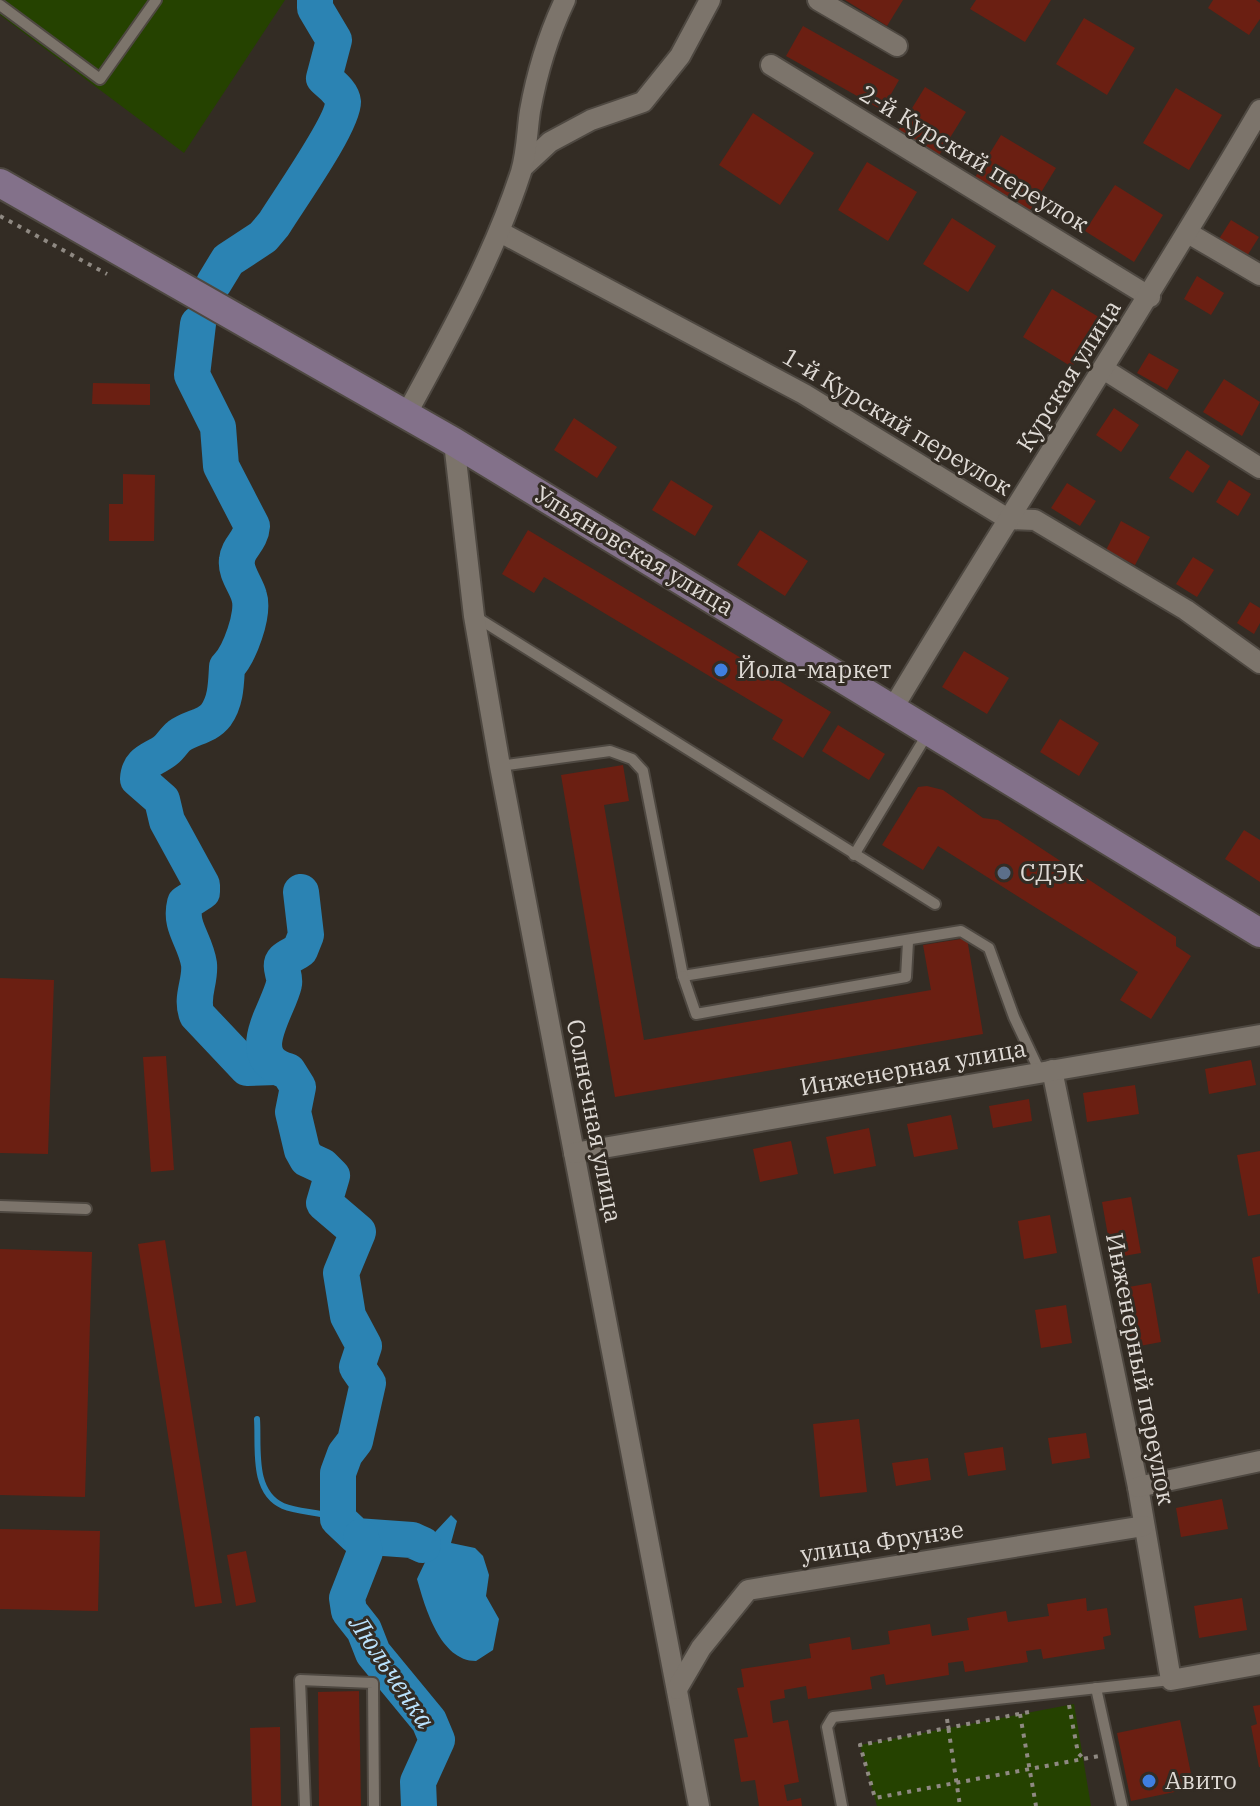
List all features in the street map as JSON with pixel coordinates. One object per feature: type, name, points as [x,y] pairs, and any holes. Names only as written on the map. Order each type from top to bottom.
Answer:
[{"type":"main road","name":"Ульяновская улица","points":[[0,183],[454,442],[1260,933]]},
{"type":"street","points":[[406,415],[465,307],[500,232],[523,167],[531,108],[547,37],[565,0]]},
{"type":"street","points":[[523,167],[550,142],[591,120],[643,102],[680,56],[710,0]]},
{"type":"street","points":[[818,0],[897,46]]},
{"type":"street","name":"2-й Курский переулок","points":[[771,65],[1150,297]]},
{"type":"street","name":"Курская улица","points":[[893,708],[1008,519],[1150,297],[1260,110]]},
{"type":"street","name":"1-й Курский переулок","points":[[500,232],[804,394],[1008,519],[1035,520],[1186,610],[1260,663]]},
{"type":"street","points":[[1188,233],[1260,275]]},
{"type":"street","points":[[1105,370],[1260,468]]},
{"type":"street","name":"Солнечная улица","points":[[454,442],[474,616],[500,766],[699,1806]]},
{"type":"street","name":"Инженерная улица","points":[[574,1153],[1260,1035]]},
{"type":"street","name":"Инженерный переулок","points":[[1046,1071],[1138,1487],[1171,1680]]},
{"type":"street","points":[[1138,1487],[1260,1461]]},
{"type":"street","name":"улица Фрунзе","points":[[677,1689],[701,1648],[748,1590],[1144,1526]]},
{"type":"street","points":[[1171,1680],[1260,1664]]},
{"type":"lane","points":[[0,5],[100,79],[156,0]]},
{"type":"lane","points":[[474,616],[935,904]]},
{"type":"lane","points":[[854,855],[930,730]]},
{"type":"lane","points":[[500,766],[610,751],[632,759],[643,771],[683,976],[696,1014],[906,977],[908,942]]},
{"type":"lane","points":[[683,976],[961,931],[989,948],[1014,1017],[1046,1071]]},
{"type":"lane","points":[[0,1206],[86,1209]]},
{"type":"lane","points":[[305,1806],[300,1680],[373,1683],[374,1806]]},
{"type":"lane","points":[[842,1806],[827,1727],[833,1717],[1171,1680]]},
{"type":"lane","points":[[1096,1688],[1122,1806]]},
{"type":"path","points":[[0,216],[108,275]]},
{"type":"path","points":[[1018,1697],[1036,1806]]},
{"type":"path","points":[[1033,1712],[860,1745],[875,1798],[1083,1758],[1078,1753],[1070,1704],[1058,1707]]},
{"type":"path","points":[[945,1705],[960,1806]]},
{"type":"green space","points":[[0,0],[285,0],[184,153],[0,15]]},
{"type":"green space","points":[[1074,1704],[1091,1806],[877,1806],[860,1745]]},
{"type":"water","points":[[451,1515],[457,1521],[451,1543],[475,1548],[483,1556],[489,1575],[486,1596],[499,1619],[493,1650],[476,1661],[463,1659],[444,1642],[430,1617],[417,1579],[427,1558],[423,1545]]},
{"type":"building","points":[[845,0],[903,0],[887,26]]},
{"type":"building","points":[[976,0],[1051,0],[1025,42],[970,9]]},
{"type":"building","points":[[1213,0],[1256,0],[1260,3],[1260,19],[1249,35],[1208,8]]},
{"type":"building","points":[[1084,18],[1135,48],[1107,95],[1056,64]]},
{"type":"building","points":[[803,26],[899,80],[882,110],[786,56]]},
{"type":"building","points":[[925,87],[966,112],[938,157],[898,131]]},
{"type":"building","points":[[1176,88],[1222,115],[1189,170],[1143,143]]},
{"type":"building","points":[[753,113],[814,153],[780,205],[719,165]]},
{"type":"building","points":[[1001,135],[1056,168],[1029,212],[974,179]]},
{"type":"building","points":[[867,162],[917,192],[888,241],[838,210]]},
{"type":"building","points":[[1115,185],[1163,215],[1134,262],[1085,231]]},
{"type":"building","points":[[952,218],[996,246],[968,292],[923,264]]},
{"type":"building","points":[[1231,220],[1259,237],[1247,256],[1219,239]]},
{"type":"building","points":[[1197,276],[1224,293],[1211,315],[1184,299]]},
{"type":"building","points":[[1052,289],[1102,319],[1072,367],[1023,337]]},
{"type":"building","points":[[1149,353],[1179,370],[1167,390],[1137,373]]},
{"type":"building","points":[[1224,379],[1260,402],[1242,436],[1203,412]]},
{"type":"building","points":[[93,383],[150,384],[150,405],[92,404]]},
{"type":"building","points":[[1114,408],[1139,425],[1121,452],[1096,435]]},
{"type":"building","points":[[574,418],[617,447],[597,478],[554,450]]},
{"type":"building","points":[[1187,450],[1210,466],[1193,493],[1169,478]]},
{"type":"building","points":[[123,474],[155,475],[154,541],[109,541],[109,504],[123,504]]},
{"type":"building","points":[[671,480],[713,506],[695,536],[652,510]]},
{"type":"building","points":[[1229,480],[1251,494],[1238,516],[1216,502]]},
{"type":"building","points":[[1067,483],[1096,501],[1080,526],[1051,508]]},
{"type":"building","points":[[1121,521],[1150,537],[1135,565],[1106,550]]},
{"type":"building","points":[[528,530],[831,712],[803,758],[772,739],[783,720],[544,577],[534,593],[502,574]]},
{"type":"building","points":[[760,530],[808,561],[785,596],[737,565]]},
{"type":"building","points":[[1193,557],[1214,570],[1197,597],[1176,584]]},
{"type":"building","points":[[1250,602],[1260,608],[1260,623],[1254,634],[1237,623]]},
{"type":"building","points":[[964,651],[1009,678],[987,714],[942,687]]},
{"type":"building","points":[[1060,719],[1099,743],[1079,776],[1040,752]]},
{"type":"building","points":[[838,725],[885,754],[869,780],[822,751]]},
{"type":"building","points":[[623,765],[629,801],[604,805],[644,1040],[931,990],[923,945],[967,938],[983,1034],[615,1097],[561,775]]},
{"type":"building","points":[[918,787],[943,790],[983,818],[998,820],[1176,937],[1176,946],[1191,956],[1151,1019],[1120,1000],[1138,972],[938,846],[923,870],[882,845]]},
{"type":"building","points":[[1244,830],[1260,840],[1260,882],[1225,859]]},
{"type":"building","points":[[0,978],[54,980],[48,1154],[0,1153]]},
{"type":"building","points":[[166,1056],[174,1170],[151,1172],[143,1057]]},
{"type":"building","points":[[1251,1060],[1256,1085],[1209,1094],[1205,1069]]},
{"type":"building","points":[[1135,1085],[1139,1114],[1087,1122],[1083,1093]]},
{"type":"building","points":[[1029,1099],[1032,1121],[993,1128],[989,1106]]},
{"type":"building","points":[[951,1115],[958,1149],[914,1157],[907,1124]]},
{"type":"building","points":[[869,1128],[876,1166],[834,1174],[826,1137]]},
{"type":"building","points":[[791,1141],[798,1174],[760,1182],[753,1149]]},
{"type":"building","points":[[1260,1151],[1260,1214],[1248,1216],[1237,1155]]},
{"type":"building","points":[[1131,1197],[1141,1253],[1112,1258],[1102,1202]]},
{"type":"building","points":[[1050,1215],[1057,1253],[1024,1259],[1018,1221]]},
{"type":"building","points":[[165,1240],[222,1603],[195,1607],[138,1244]]},
{"type":"building","points":[[0,1249],[92,1252],[85,1497],[0,1495]]},
{"type":"building","points":[[1260,1256],[1260,1293],[1258,1294],[1252,1258]]},
{"type":"building","points":[[1151,1283],[1161,1342],[1129,1348],[1118,1289]]},
{"type":"building","points":[[1066,1305],[1072,1343],[1041,1348],[1035,1310]]},
{"type":"building","points":[[859,1419],[867,1492],[820,1497],[813,1424]]},
{"type":"building","points":[[1086,1433],[1090,1458],[1052,1464],[1048,1438]]},
{"type":"building","points":[[1003,1447],[1006,1470],[968,1476],[964,1453]]},
{"type":"building","points":[[928,1458],[931,1480],[896,1486],[892,1463]]},
{"type":"building","points":[[1222,1499],[1228,1529],[1181,1537],[1176,1508]]},
{"type":"building","points":[[0,1529],[100,1531],[98,1611],[0,1609]]},
{"type":"building","points":[[246,1551],[256,1602],[236,1606],[227,1555]]},
{"type":"building","points":[[1086,1598],[1087,1611],[1107,1608],[1111,1635],[1103,1637],[1105,1649],[1043,1659],[1041,1649],[1026,1651],[1028,1662],[965,1672],[963,1661],[948,1663],[949,1675],[886,1685],[884,1674],[870,1677],[872,1689],[808,1699],[806,1686],[784,1690],[785,1698],[770,1701],[773,1723],[788,1720],[799,1782],[784,1785],[787,1801],[801,1798],[802,1806],[759,1806],[755,1780],[741,1782],[734,1739],[748,1737],[737,1688],[744,1687],[741,1669],[811,1658],[809,1644],[850,1637],[852,1650],[890,1644],[888,1631],[930,1624],[932,1636],[969,1630],[967,1618],[1006,1611],[1008,1622],[1049,1616],[1047,1604]]},
{"type":"building","points":[[1242,1598],[1247,1630],[1199,1638],[1194,1606]]},
{"type":"building","points":[[359,1691],[361,1806],[319,1806],[318,1692]]},
{"type":"building","points":[[1260,1705],[1259,1767],[1251,1726],[1257,1724],[1253,1706]]},
{"type":"building","points":[[1180,1720],[1194,1788],[1131,1801],[1117,1733]]},
{"type":"building","points":[[280,1727],[281,1806],[252,1806],[250,1728]]},
{"type":"waterway","name":"Люльченка","points":[[214,283],[228,260],[263,237],[274,224],[341,113],[342,98],[324,78],[334,40],[315,8],[315,0]]},
{"type":"waterway","name":"Люльченка","points":[[198,324],[192,375],[218,427],[221,466],[252,526],[238,555],[237,565],[249,596],[250,613],[241,644],[227,667],[224,698],[216,715],[179,736],[166,750],[144,764],[138,779],[162,800],[167,821],[202,885],[202,892],[185,903],[184,911],[199,964],[195,1002],[197,1015],[247,1068],[276,1067]]},
{"type":"waterway","name":"Люльченка","points":[[301,892],[306,935],[300,950],[282,962],[284,984],[264,1045],[266,1056],[274,1065],[288,1071],[298,1087],[293,1112],[302,1150],[307,1159],[322,1166],[332,1176],[324,1203],[358,1232],[341,1273],[348,1316],[364,1346],[357,1367],[368,1383],[355,1441],[345,1454],[338,1473],[338,1519],[356,1536],[412,1540],[423,1545]]},
{"type":"waterway","points":[[257,1419],[261,1479],[273,1499],[283,1506],[338,1519]]},
{"type":"waterway","name":"Люльченка","points":[[361,1537],[365,1552],[347,1598],[349,1611],[364,1630],[373,1653],[429,1721],[437,1740],[418,1782],[419,1806]]},
{"type":"place","name":"Йола-маркет","points":[[721,670]]},
{"type":"place","name":"СДЭК","points":[[1004,873]]},
{"type":"place","name":"Авито","points":[[1149,1781]]}]
